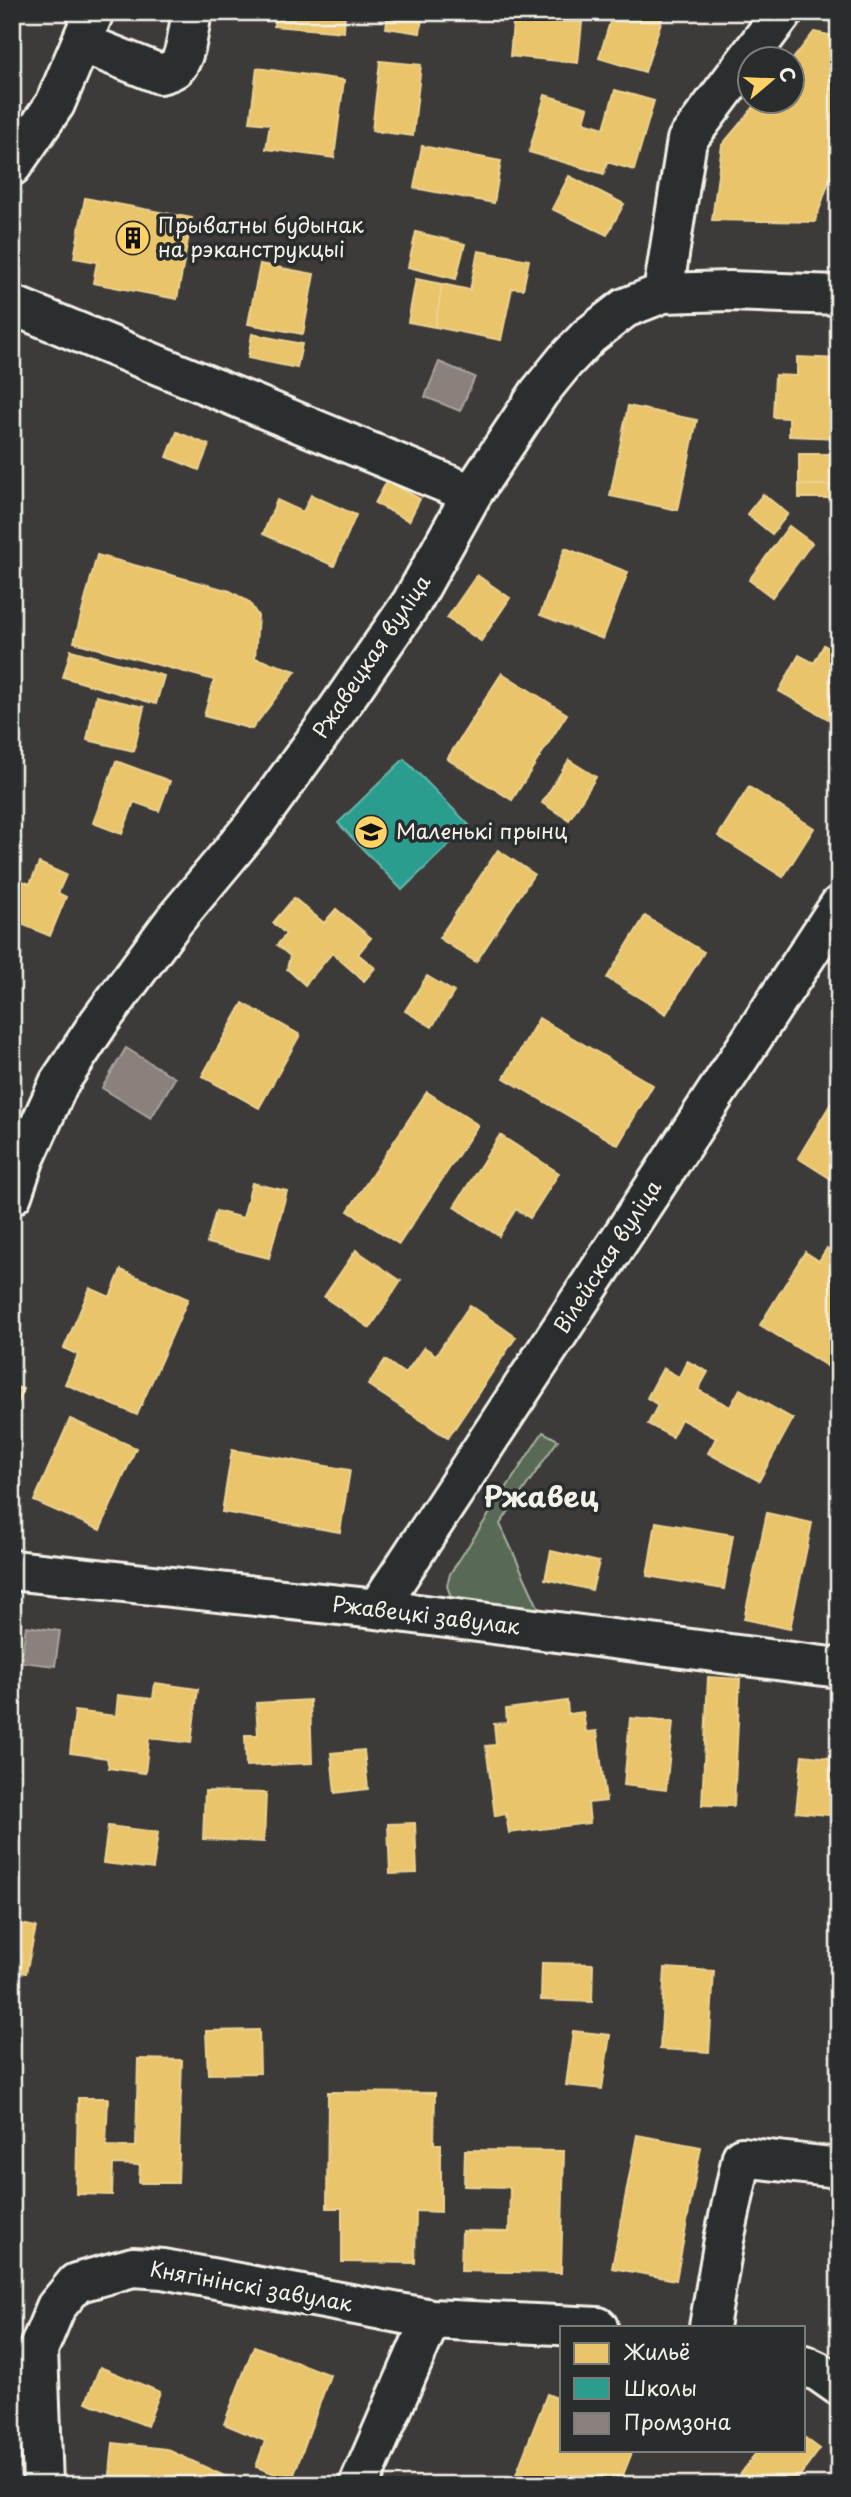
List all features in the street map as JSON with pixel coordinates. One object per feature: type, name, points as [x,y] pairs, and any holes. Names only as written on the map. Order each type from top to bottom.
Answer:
[{"type":"street","points":[[12,166],[55,104],[88,27],[160,74],[178,66],[192,12]]},
{"type":"street","points":[[663,293],[687,140],[783,12]]},
{"type":"street","name":"Ржавецкая вуліца","points":[[12,1195],[24,1160],[59,1083],[100,1021],[174,921],[254,825],[327,725],[412,602],[472,494],[539,393],[565,361],[589,336],[625,309],[663,293],[729,291],[839,295]]},
{"type":"street","points":[[12,305],[472,494]]},
{"type":"street","name":"Вілейская вуліца","points":[[377,1609],[839,906]]},
{"type":"street","name":"Ржавецкі завулак","points":[[12,1570],[377,1609],[839,1668]]},
{"type":"street","points":[[709,2326],[742,2157],[839,2168]]},
{"type":"street","name":"Княгінінскі завулак","points":[[43,2485],[38,2350],[56,2307],[76,2283],[132,2267],[163,2269],[431,2319],[577,2326]]},
{"type":"street","points":[[359,2485],[431,2319]]},
{"type":"street","points":[[806,2366],[819,2371],[839,2386]]},
{"type":"green space","points":[[543,1432],[558,1440],[500,1524],[540,1611],[458,1601],[451,1597],[447,1586],[450,1574]]},
{"type":"building: Жильё","points":[[275,12],[345,12],[344,32],[274,26]]},
{"type":"building: Жильё","points":[[388,12],[423,12],[420,33],[386,28]]},
{"type":"building: Жильё","points":[[514,12],[583,12],[578,63],[510,56]]},
{"type":"building: Жильё","points":[[613,12],[639,12],[662,19],[645,72],[599,58]]},
{"type":"building: Жильё","points":[[814,32],[839,37],[839,152],[815,222],[712,220],[722,145],[746,116],[806,116],[806,46],[803,46]]},
{"type":"building: Жильё","points":[[380,61],[421,65],[413,136],[372,131]]},
{"type":"building: Жильё","points":[[257,68],[344,80],[334,158],[266,149],[270,124],[250,122]]},
{"type":"building: Жильё","points":[[615,90],[654,101],[634,170],[607,162],[604,174],[529,152],[545,95],[588,108],[584,122],[604,128]]},
{"type":"building: Жильё","points":[[422,146],[501,161],[494,203],[414,188]]},
{"type":"building: Жильё","points":[[569,176],[624,204],[607,235],[552,209]]},
{"type":"building: Жильё","name":"Прыватны будынак на рэканструкцыі","points":[[85,198],[192,218],[177,299],[93,283],[97,262],[74,258]]},
{"type":"building: Жильё","points":[[416,232],[465,244],[456,279],[408,267]]},
{"type":"building: Жильё","points":[[478,251],[529,260],[523,289],[512,288],[501,340],[435,327],[442,284],[470,290]]},
{"type":"building: Жильё","points":[[260,264],[314,274],[303,334],[248,324]]},
{"type":"building: Жильё","points":[[416,279],[442,284],[435,327],[408,322]]},
{"type":"building: Жильё","points":[[252,334],[302,344],[297,368],[248,358]]},
{"type":"building: Жильё","points":[[797,357],[839,359],[839,438],[789,436],[789,418],[773,417],[775,375],[797,376]]},
{"type":"building: Жильё","points":[[628,406],[697,420],[678,510],[610,496]]},
{"type":"building: Жильё","points":[[177,432],[209,445],[199,470],[167,457]]},
{"type":"building: Жильё","points":[[799,454],[839,454],[839,485],[799,485]]},
{"type":"building: Жильё","points":[[387,481],[420,499],[409,521],[375,503]]},
{"type":"building: Жильё","points":[[799,485],[833,485],[833,498],[799,498]]},
{"type":"building: Жильё","points":[[763,494],[788,514],[772,534],[747,514]]},
{"type":"building: Жильё","points":[[311,495],[356,515],[334,566],[263,534],[277,500],[303,512]]},
{"type":"building: Жильё","points":[[789,526],[812,543],[772,597],[749,580]]},
{"type":"building: Жильё","points":[[565,548],[628,572],[603,639],[540,615]]},
{"type":"building: Жильё","points":[[97,555],[230,591],[249,602],[258,616],[255,658],[296,671],[252,729],[204,716],[214,680],[74,642]]},
{"type":"building: Жильё","points":[[477,575],[510,598],[481,641],[447,618]]},
{"type":"building: Жильё","points":[[824,645],[839,654],[839,725],[779,691],[799,655],[814,663]]},
{"type":"building: Жильё","points":[[71,650],[164,676],[156,704],[63,677]]},
{"type":"building: Жильё","points":[[502,673],[567,714],[512,800],[447,759]]},
{"type":"building: Жильё","points":[[96,696],[144,707],[134,751],[87,740]]},
{"type":"building: Жильё","points":[[569,760],[596,777],[569,820],[542,803]]},
{"type":"building: Жильё","points":[[116,761],[170,781],[159,811],[134,802],[122,834],[93,823]]},
{"type":"building: Жильё","points":[[749,787],[814,828],[783,877],[718,836]]},
{"type":"building: Жильё","points":[[498,850],[534,874],[476,962],[439,938]]},
{"type":"building: Жильё","points":[[39,863],[66,875],[58,893],[66,897],[50,936],[12,920],[12,877],[30,884]]},
{"type":"building: Жильё","points":[[294,898],[324,923],[336,909],[371,938],[358,954],[375,968],[364,981],[332,953],[305,985],[287,969],[290,956],[277,945],[286,934],[273,923]]},
{"type":"building: Жильё","points":[[645,916],[704,952],[666,1014],[607,978]]},
{"type":"building: Жильё","points":[[427,976],[454,992],[432,1027],[405,1011]]},
{"type":"building: Жильё","points":[[243,1003],[300,1035],[259,1108],[202,1076]]},
{"type":"building: Жильё","points":[[539,1018],[653,1085],[618,1145],[504,1078]]},
{"type":"building: Жильё","points":[[839,1090],[839,1184],[798,1158]]},
{"type":"building: Жильё","points":[[427,1092],[478,1125],[399,1244],[348,1211]]},
{"type":"building: Жильё","points":[[500,1135],[559,1173],[530,1218],[516,1209],[499,1236],[454,1207]]},
{"type":"building: Жильё","points":[[252,1183],[287,1191],[269,1258],[207,1243],[216,1211],[243,1218]]},
{"type":"building: Жильё","points":[[827,1248],[839,1256],[839,1357],[832,1369],[760,1325],[805,1252],[819,1261]]},
{"type":"building: Жильё","points":[[356,1250],[401,1281],[370,1328],[324,1297]]},
{"type":"building: Жильё","points":[[121,1270],[188,1299],[137,1415],[65,1384],[78,1355],[64,1348],[90,1288],[110,1297]]},
{"type":"building: Жильё","points":[[470,1305],[516,1337],[448,1438],[368,1385],[385,1360],[405,1374],[424,1347],[436,1355]]},
{"type":"building: Жильё","points":[[687,1361],[708,1372],[698,1390],[730,1407],[740,1389],[793,1419],[759,1481],[708,1453],[716,1438],[681,1419],[672,1437],[648,1424],[658,1405],[647,1398],[663,1368],[679,1377]]},
{"type":"building: Жильё","points":[[12,1386],[23,1389],[12,1421]]},
{"type":"building: Жильё","points":[[70,1419],[136,1448],[100,1530],[34,1501]]},
{"type":"building: Жильё","points":[[232,1450],[350,1470],[340,1532],[222,1512]]},
{"type":"building: Жильё","points":[[767,1513],[812,1523],[790,1629],[744,1619]]},
{"type":"building: Жильё","points":[[656,1522],[733,1535],[724,1589],[647,1576]]},
{"type":"building: Жильё","points":[[551,1551],[599,1562],[592,1590],[545,1579]]},
{"type":"building: Жильё","points":[[708,1677],[740,1679],[734,1806],[702,1805]]},
{"type":"building: Жильё","points":[[155,1683],[198,1689],[191,1743],[149,1738],[145,1773],[109,1768],[107,1758],[70,1753],[75,1711],[116,1716],[118,1695],[153,1699]]},
{"type":"building: Жильё","points":[[310,1700],[312,1763],[246,1766],[245,1735],[258,1735],[256,1703]]},
{"type":"building: Жильё","points":[[567,1701],[568,1714],[583,1712],[586,1732],[597,1731],[606,1801],[588,1803],[590,1823],[509,1833],[506,1814],[495,1816],[486,1746],[496,1745],[494,1724],[507,1723],[506,1709]]},
{"type":"building: Жильё","points":[[630,1718],[673,1722],[666,1790],[624,1785]]},
{"type":"building: Жильё","points":[[364,1750],[368,1789],[335,1793],[331,1753]]},
{"type":"building: Жильё","points":[[802,1755],[839,1759],[839,1816],[796,1812]]},
{"type":"building: Жильё","points":[[205,1791],[266,1793],[264,1842],[203,1839]]},
{"type":"building: Жильё","points":[[415,1823],[417,1873],[390,1874],[388,1824]]},
{"type":"building: Жильё","points":[[108,1826],[158,1832],[153,1869],[103,1863]]},
{"type":"building: Жильё","points":[[12,1922],[36,1927],[26,1973],[12,1970]]},
{"type":"building: Жильё","points":[[542,1963],[593,1964],[592,2002],[541,2000]]},
{"type":"building: Жильё","points":[[665,1968],[714,1971],[709,2052],[660,2049]]},
{"type":"building: Жильё","points":[[259,2030],[260,2073],[208,2074],[206,2031]]},
{"type":"building: Жильё","points":[[573,2031],[610,2035],[602,2089],[566,2085]]},
{"type":"building: Жильё","points":[[138,2059],[182,2060],[178,2183],[139,2183],[140,2165],[113,2164],[112,2195],[76,2194],[78,2098],[108,2098],[106,2146],[136,2147]]},
{"type":"building: Жильё","points":[[328,2092],[435,2093],[434,2144],[441,2144],[441,2212],[416,2211],[415,2263],[342,2262],[342,2208],[327,2208]]},
{"type":"building: Жильё","points":[[637,2135],[701,2147],[676,2280],[612,2268]]},
{"type":"building: Жильё","points":[[465,2150],[564,2151],[561,2273],[461,2271],[462,2231],[509,2232],[510,2187],[464,2186]]},
{"type":"building: Жильё","points":[[254,2346],[330,2375],[292,2480],[256,2467],[265,2441],[224,2424]]},
{"type":"building: Жильё","points":[[100,2367],[160,2392],[147,2426],[86,2402]]},
{"type":"building: Жильё","points":[[547,2394],[560,2399],[560,2452],[632,2452],[619,2485],[512,2485]]},
{"type":"building: Жильё","points":[[806,2438],[820,2449],[793,2485],[744,2485],[737,2479],[757,2452],[806,2452]]},
{"type":"building: Жильё","points":[[113,2443],[166,2449],[244,2485],[109,2485]]},
{"type":"building: Школы","points":[[404,759],[469,825],[402,890],[338,823]]},
{"type":"building: Промзона","points":[[439,362],[475,377],[460,411],[425,397]]},
{"type":"building: Промзона","points":[[126,1048],[175,1078],[151,1118],[102,1088]]},
{"type":"building: Промзона","points":[[26,1626],[60,1631],[55,1666],[21,1662]]},
{"type":"place","name":"Прыватны будынак на рэканструкцыі","points":[[133,238]]},
{"type":"place","name":"Маленькі прынц","points":[[371,832]]},
{"type":"district","name":"Ржавец","points":[[541,1497]]}]
